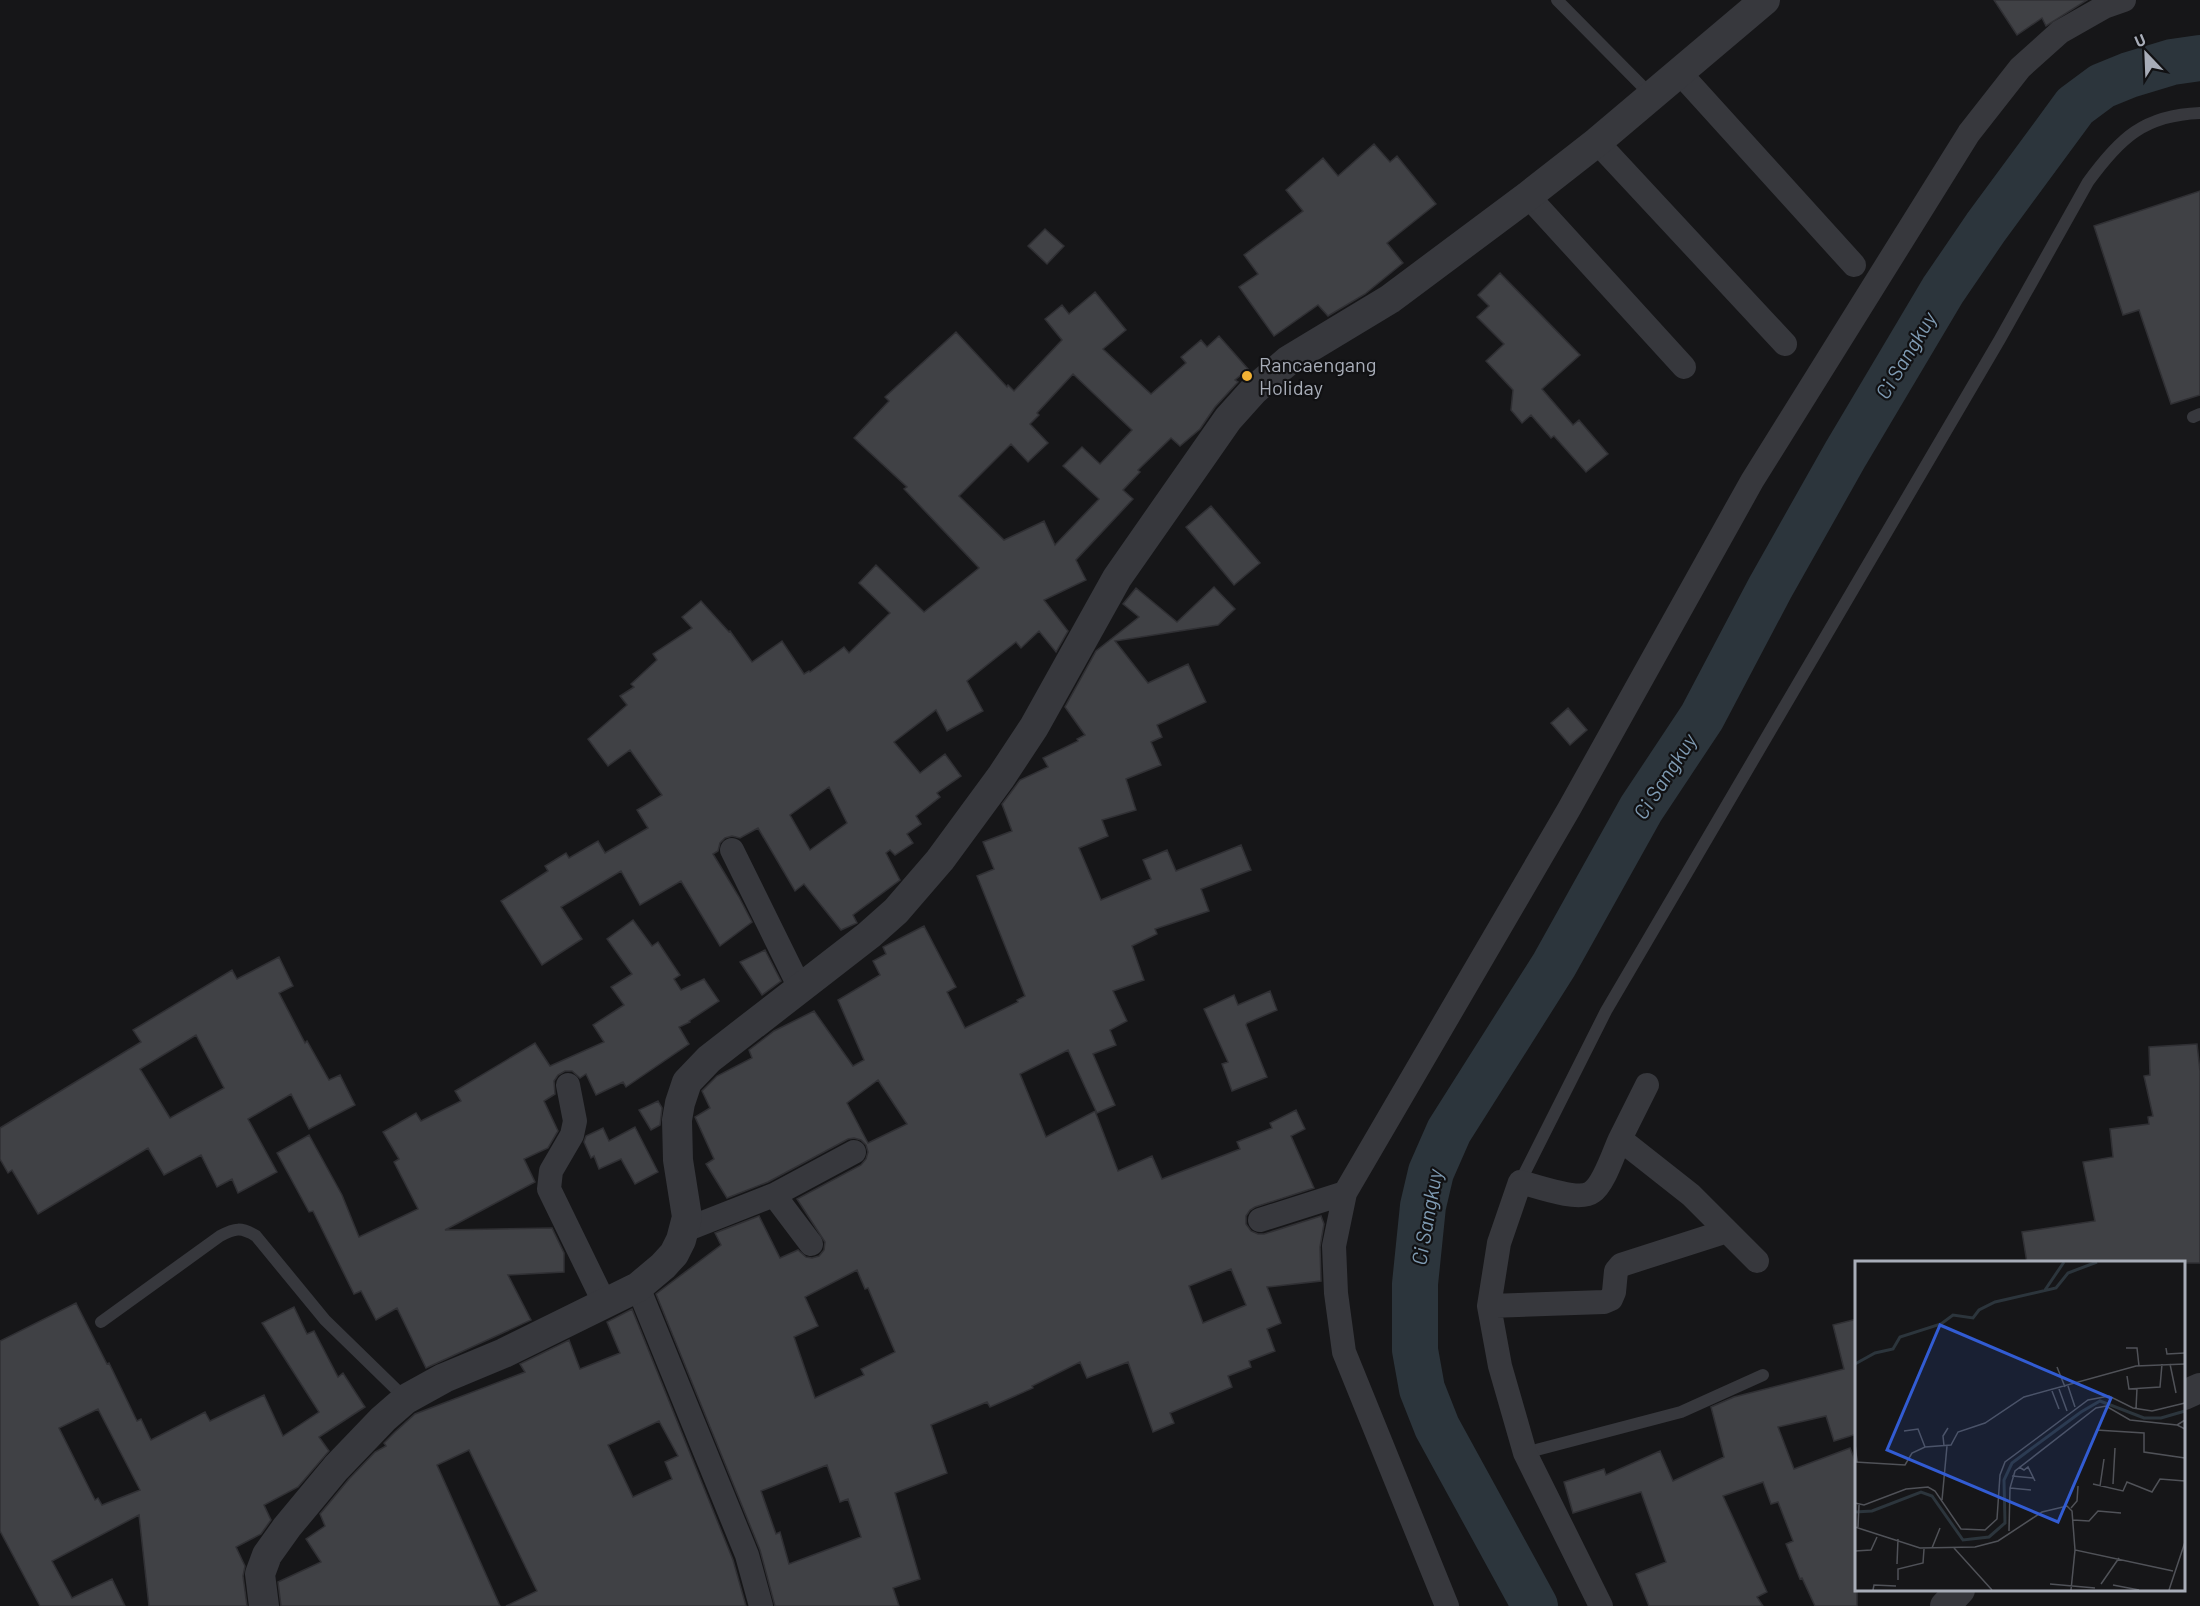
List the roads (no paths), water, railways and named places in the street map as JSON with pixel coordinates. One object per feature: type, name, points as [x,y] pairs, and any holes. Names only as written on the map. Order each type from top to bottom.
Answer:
[{"type":"street","points":[[264,1606],[260,1574],[267,1555],[336,1468],[383,1419],[406,1399],[444,1378],[504,1353],[638,1287],[674,1254],[685,1230],[687,1217],[678,1160],[677,1120],[687,1082],[709,1059],[869,935],[896,911],[940,860],[1001,777],[1034,727],[1117,578],[1228,419],[1254,390],[1289,360],[1390,299],[1528,196],[1597,142],[1765,0]]},
{"type":"street","points":[[1447,1606],[1344,1352],[1336,1293],[1334,1246],[1345,1192],[1574,799],[1752,481],[1969,133],[2020,68],[2060,32],[2104,7],[2124,0]]},
{"type":"street","points":[[1679,72],[1854,265]]},
{"type":"street","points":[[1597,142],[1785,344]]},
{"type":"street","points":[[1528,196],[1684,367]]},
{"type":"street","points":[[732,850],[800,988]]},
{"type":"street","points":[[568,1085],[575,1121],[572,1135],[551,1171],[549,1189],[604,1304]]},
{"type":"street","points":[[1601,1606],[1525,1453],[1500,1366],[1489,1306],[1499,1243],[1520,1182],[1575,1196],[1585,1196],[1593,1192],[1647,1085]]},
{"type":"street","points":[[1620,1139],[1677,1183],[1757,1261]]},
{"type":"street","points":[[685,1230],[774,1195],[854,1152]]},
{"type":"street","points":[[1260,1220],[1345,1192]]},
{"type":"street","points":[[774,1195],[811,1244]]},
{"type":"street","points":[[1489,1306],[1604,1302],[1611,1299],[1616,1271],[1621,1265],[1727,1231]]},
{"type":"street","points":[[638,1287],[747,1555],[761,1606]]},
{"type":"street","points":[[2185,1395],[2200,1388]]},
{"type":"street","points":[[1946,1606],[1959,1591]]},
{"type":"lane","points":[[1557,0],[1651,95]]},
{"type":"lane","points":[[1520,1182],[1606,1011],[2000,339],[2088,182],[2102,163],[2133,131],[2150,122],[2167,117],[2200,113]]},
{"type":"lane","points":[[101,1323],[220,1236],[234,1229],[244,1228],[256,1236],[326,1320],[406,1399]]},
{"type":"lane","points":[[1525,1453],[1681,1412],[1763,1376]]},
{"type":"waterway","name":"Ci Sangkuy","points":[[1535,1606],[1437,1427],[1422,1389],[1415,1350],[1415,1284],[1423,1206],[1431,1172],[1449,1131],[1554,965],[1641,809],[1702,717],[1770,588],[1845,455],[1943,290],[1986,227],[2075,106],[2102,86],[2129,75],[2172,62],[2200,58]]},
{"type":"place","name":"Rancaengang Holiday","points":[[1247,376]]}]
